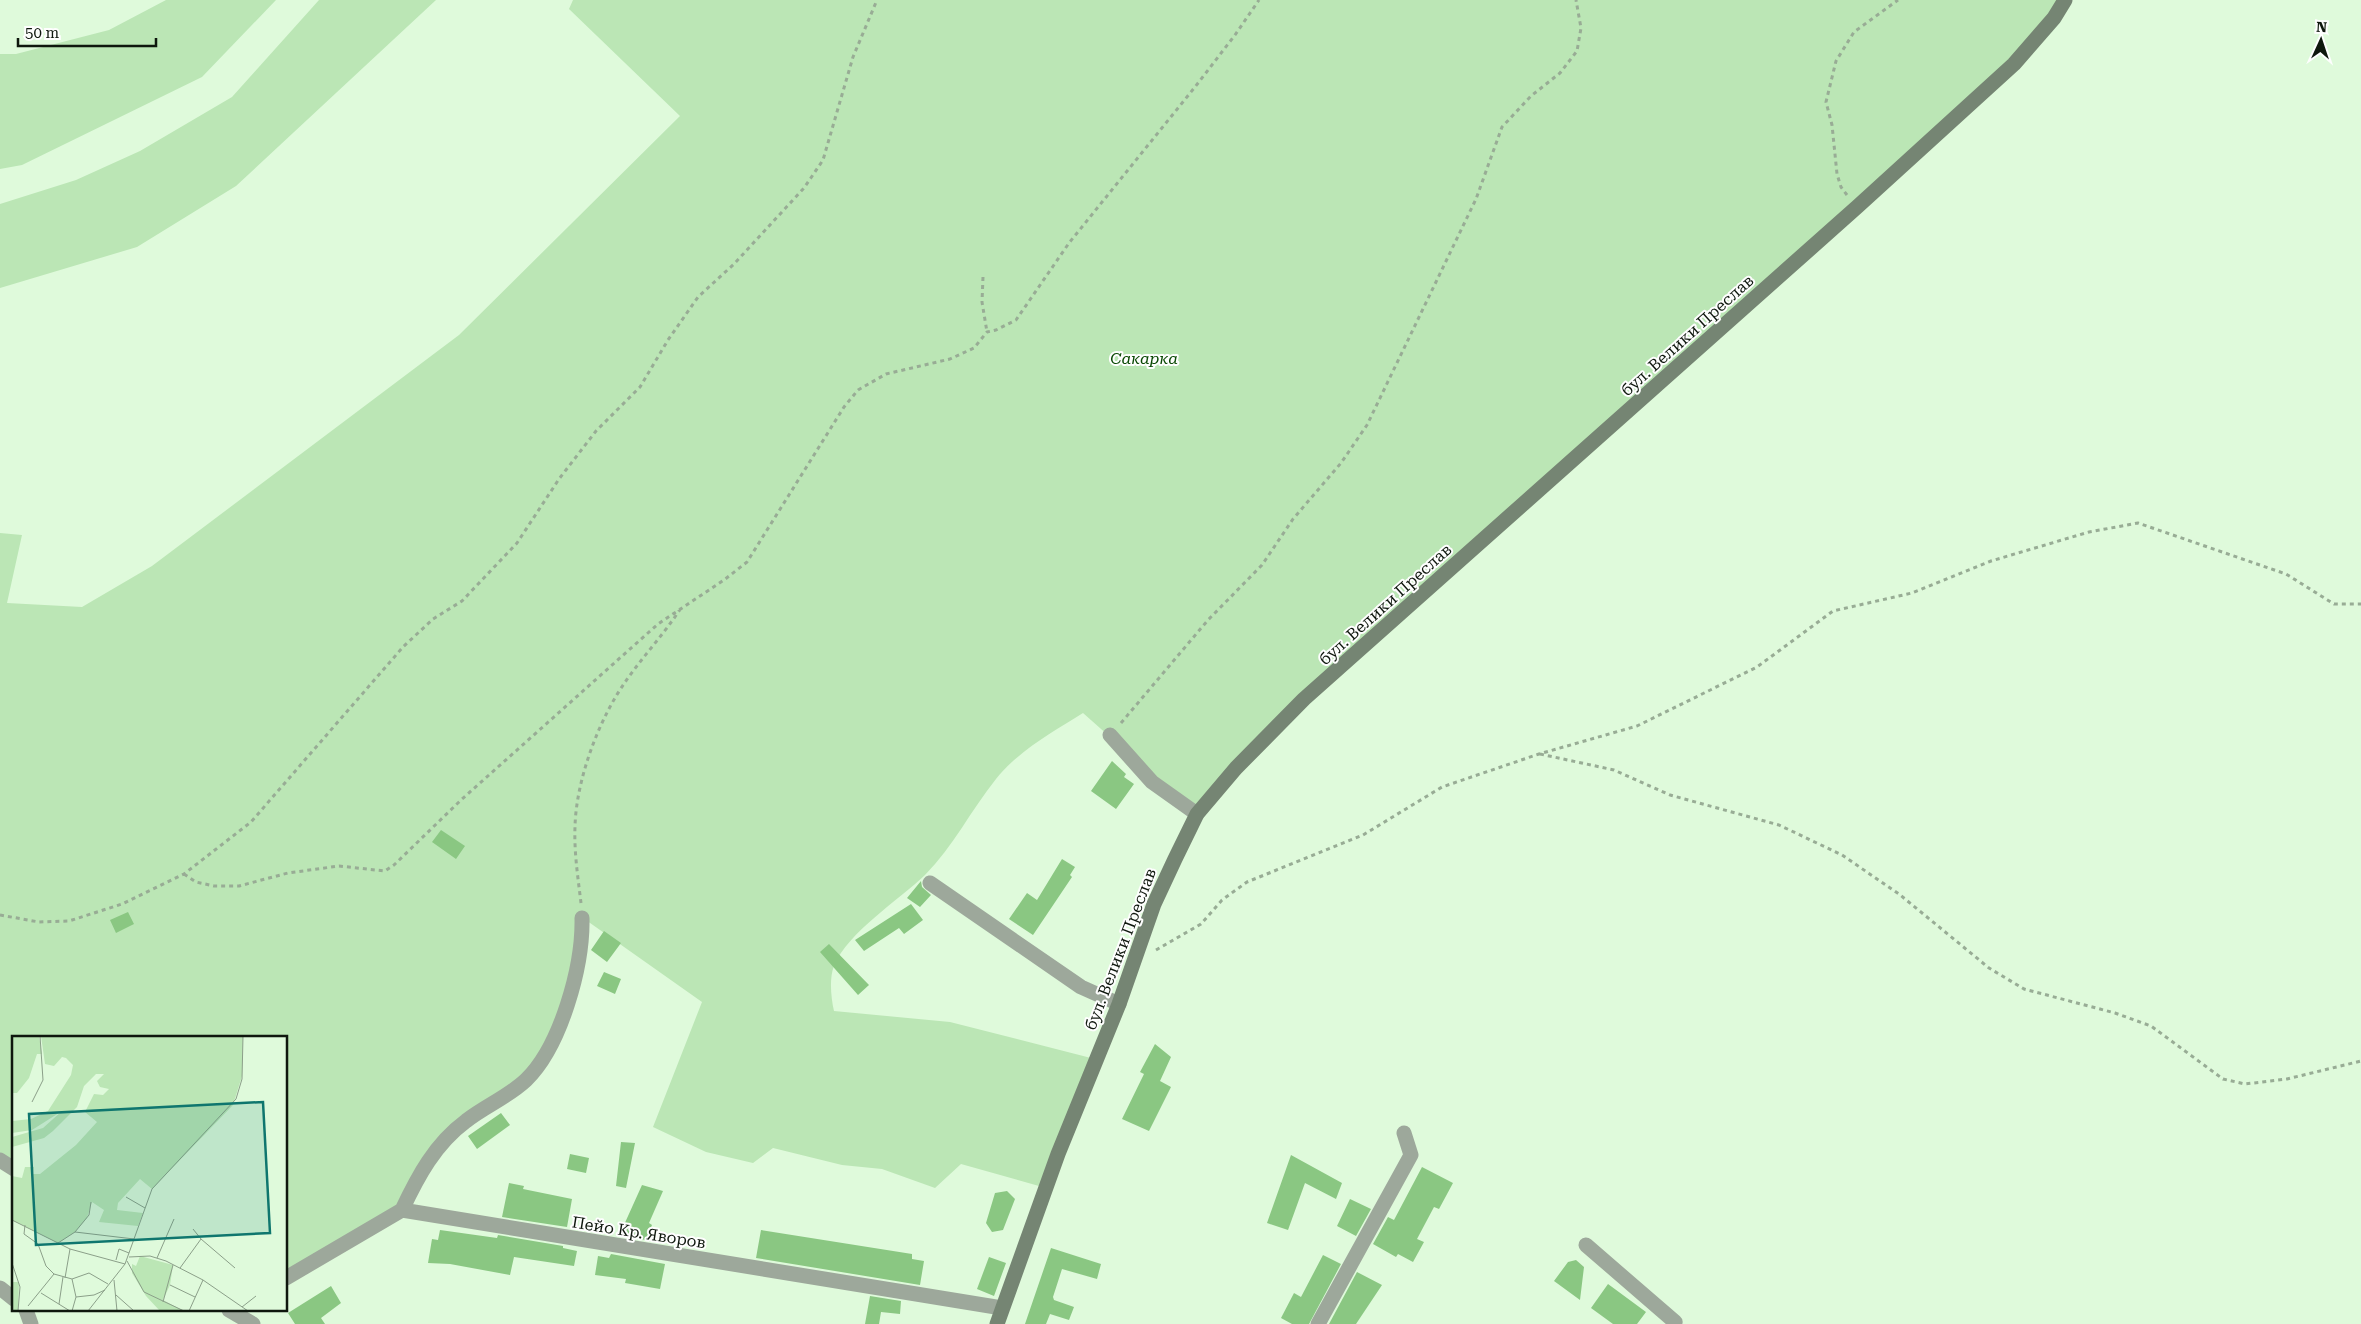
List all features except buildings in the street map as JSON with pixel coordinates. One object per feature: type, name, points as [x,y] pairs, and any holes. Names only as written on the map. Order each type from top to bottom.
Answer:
[{"type":"main road","name":"бул. Велики Преслав","points":[[998,1324],[1002,1308],[1058,1154],[1119,1004],[1154,904],[1197,814],[1236,768],[1304,699],[1857,208],[2014,64],[2054,18],[2065,0]]},
{"type":"street","points":[[1110,735],[1152,782],[1197,814]]},
{"type":"street","points":[[930,883],[1081,987],[1119,1004]]},
{"type":"street","points":[[288,1277],[402,1210],[424,1166],[441,1143],[466,1120],[495,1104],[526,1080],[548,1051],[566,1010],[583,939],[582,918]]},
{"type":"street","points":[[1318,1324],[1411,1155],[1404,1133]]},
{"type":"street","points":[[0,1160],[12,1168]]},
{"type":"street","name":"Пейо Кр. Яворов","points":[[402,1210],[1002,1308]]},
{"type":"street","points":[[1586,1245],[1674,1324]]},
{"type":"street","points":[[0,1288],[12,1297]]},
{"type":"street","points":[[27,1312],[31,1324]]},
{"type":"street","points":[[233,1312],[253,1324]]},
{"type":"path","points":[[0,915],[39,922],[69,921],[122,904],[184,874],[252,822],[403,647],[433,619],[462,601],[517,543],[560,479],[596,431],[640,387],[668,340],[698,297],[734,264],[804,188],[823,160],[853,58],[877,0]]},
{"type":"path","points":[[184,874],[196,882],[214,886],[239,886],[288,873],[339,866],[385,871],[394,865],[511,754],[658,624],[682,606],[724,580],[747,562],[844,407],[858,390],[886,374],[950,359],[974,348],[987,332],[996,330],[1016,320],[1069,243],[1195,87],[1235,35],[1258,0]]},
{"type":"path","points":[[1110,735],[1208,620],[1262,565],[1293,519],[1341,463],[1367,425],[1476,199],[1502,127],[1532,96],[1560,73],[1576,50],[1582,28],[1576,0]]},
{"type":"path","points":[[1857,208],[1841,187],[1837,174],[1832,125],[1826,102],[1836,61],[1854,32],[1898,0]]},
{"type":"path","points":[[983,277],[982,302],[987,332]]},
{"type":"path","points":[[1132,968],[1166,942],[1200,924],[1222,900],[1247,882],[1363,835],[1442,787],[1539,754],[1637,726],[1757,668],[1833,611],[1912,593],[1991,561],[2089,532],[2138,523],[2286,574],[2334,604],[2361,604]]},
{"type":"path","points":[[582,918],[575,826],[578,794],[589,753],[627,678],[665,634],[682,606]]},
{"type":"path","points":[[1539,754],[1614,770],[1670,795],[1779,825],[1842,855],[1899,894],[1989,968],[2024,989],[2115,1013],[2150,1026],[2222,1079],[2245,1084],[2270,1081],[2361,1061]]},
{"type":"green space","points":[[166,0],[276,0],[202,77],[22,165],[0,169],[0,54],[16,54],[109,30]]},
{"type":"green space","points":[[319,0],[436,0],[236,186],[137,247],[0,288],[0,204],[76,180],[140,151],[232,97]]},
{"type":"green space","name":"Сакарка","points":[[573,0],[2065,0],[2014,64],[1304,699],[1197,814],[1083,713],[1036,743],[1005,769],[935,864],[850,941],[841,953],[832,971],[831,988],[834,1011],[950,1022],[1091,1058],[1039,1186],[961,1164],[935,1188],[882,1169],[842,1165],[773,1148],[753,1163],[706,1152],[653,1127],[702,1002],[583,918],[566,1009],[526,1080],[466,1120],[402,1210],[288,1277],[288,1036],[12,1036],[12,1168],[0,1160],[0,533],[22,535],[7,603],[82,607],[152,566],[459,335],[680,116],[569,9]]}]
